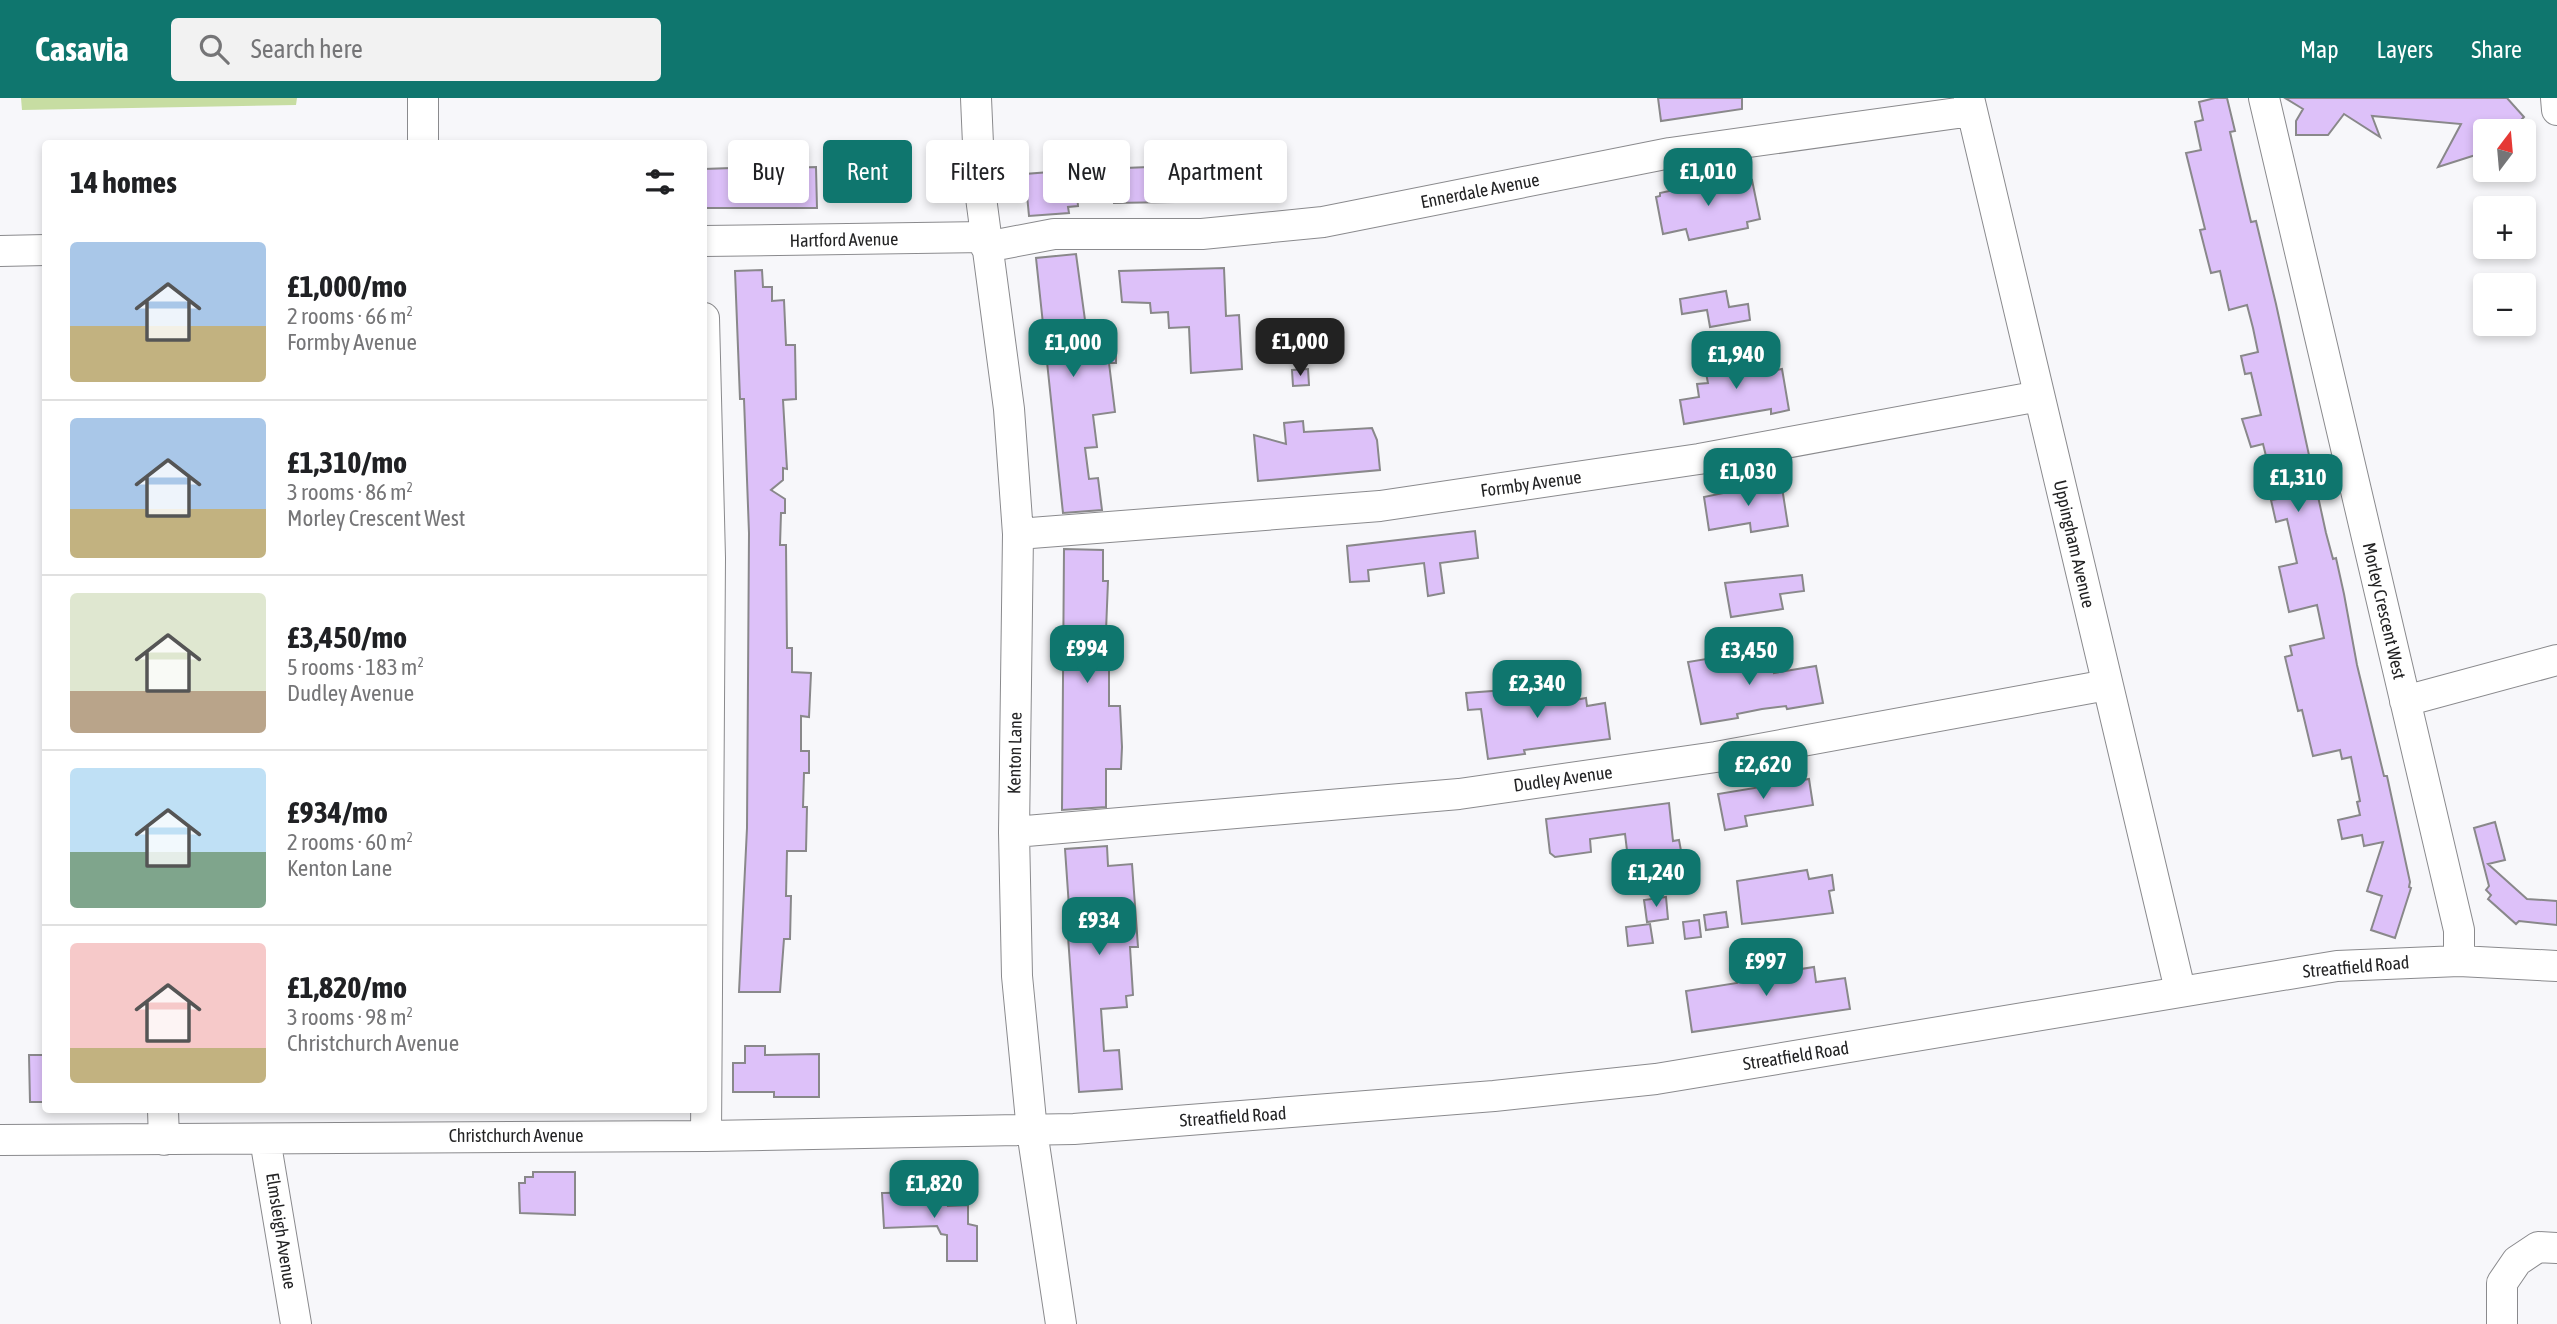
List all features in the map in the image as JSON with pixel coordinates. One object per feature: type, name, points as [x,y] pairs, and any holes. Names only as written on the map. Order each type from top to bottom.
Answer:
[{"type":"street","points":[[423,98],[424,140]]},
{"type":"street","name":"Kenton Lane","points":[[976,98],[986,242],[1009,409],[1018,534],[1014,832],[1017,976],[1032,1131],[1062,1324]]},
{"type":"street","name":"Morley Crescent West","points":[[2264,98],[2459,930],[2459,961]]},
{"type":"street","points":[[2556,98],[2557,110]]},
{"type":"street","name":"Ennerdale Avenue","points":[[986,242],[1054,234],[1202,233],[1323,222],[1670,153],[1971,105]]},
{"type":"street","name":"Uppingham Avenue","points":[[1971,105],[2180,990]]},
{"type":"street","name":"Hartford Avenue","points":[[707,241],[986,242]]},
{"type":"street","points":[[0,251],[42,250]]},
{"type":"street","name":"Formby Avenue","points":[[1018,534],[1380,506],[1699,459],[2039,396]]},
{"type":"street","points":[[707,438],[710,558],[707,992]]},
{"type":"street","points":[[2405,701],[2557,660]]},
{"type":"street","name":"Dudley Avenue","points":[[1014,832],[1460,794],[1716,757],[2106,685]]},
{"type":"street","name":"Streatfield Road","points":[[1032,1131],[1493,1096],[1656,1079],[2337,966],[2459,961],[2557,966]]},
{"type":"street","points":[[163,1113],[164,1140]]},
{"type":"street","points":[[706,1113],[706,1136]]},
{"type":"street","name":"Christchurch Avenue","points":[[0,1140],[265,1139],[437,1123],[706,1136],[1032,1131]]},
{"type":"street","name":"Elmsleigh Avenue","points":[[265,1139],[296,1324]]},
{"type":"street","points":[[2502,1324],[2502,1283],[2517,1261],[2538,1247],[2557,1248]]},
{"type":"green space","points":[[21,98],[297,98],[296,105],[22,110]]},
{"type":"building","points":[[1658,98],[1742,98],[1742,109],[1661,121]]},
{"type":"building","points":[[2227,98],[2235,131],[2230,132],[2241,180],[2251,222],[2256,221],[2276,304],[2326,533],[2333,559],[2336,558],[2357,665],[2384,776],[2387,776],[2410,882],[2411,888],[2395,938],[2371,930],[2382,896],[2367,891],[2383,842],[2364,846],[2362,835],[2342,839],[2338,820],[2360,815],[2357,802],[2360,801],[2351,757],[2342,759],[2340,750],[2313,756],[2302,710],[2298,711],[2285,657],[2292,655],[2290,646],[2324,638],[2317,605],[2289,612],[2279,567],[2297,563],[2287,519],[2276,522],[2271,500],[2278,499],[2271,463],[2268,464],[2263,444],[2251,447],[2242,419],[2261,415],[2251,373],[2245,374],[2241,356],[2258,352],[2253,328],[2247,305],[2229,310],[2220,271],[2211,273],[2200,230],[2205,229],[2186,153],[2201,150],[2195,122],[2203,120],[2199,102]]},
{"type":"building","points":[[2285,98],[2507,98],[2524,117],[2473,119],[2473,156],[2438,167],[2461,124],[2372,116],[2380,137],[2344,114],[2328,135],[2296,135],[2296,121],[2303,109]]},
{"type":"building","points":[[809,167],[816,167],[817,208],[707,208],[707,169],[728,168],[728,203],[809,203]]},
{"type":"building","points":[[1144,167],[1144,202],[1130,203],[1130,168]]},
{"type":"building","points":[[1043,173],[1043,203],[1078,203],[1078,206],[1068,207],[1069,213],[1029,216],[1029,174]]},
{"type":"building","points":[[1728,178],[1729,184],[1752,180],[1760,219],[1747,222],[1748,228],[1689,240],[1686,229],[1663,234],[1656,197],[1660,196],[1660,193]]},
{"type":"building","points":[[1076,254],[1088,342],[1116,343],[1116,363],[1109,363],[1115,412],[1093,415],[1097,447],[1085,448],[1089,479],[1098,478],[1102,510],[1063,513],[1036,258]]},
{"type":"building","points":[[1224,268],[1226,316],[1239,315],[1242,369],[1191,373],[1189,327],[1169,328],[1168,312],[1151,313],[1150,303],[1122,302],[1119,271]]},
{"type":"building","points":[[762,270],[763,287],[772,287],[772,301],[784,300],[786,345],[795,345],[796,399],[783,400],[787,469],[783,468],[783,480],[771,490],[785,499],[785,513],[781,513],[780,545],[786,545],[787,648],[792,648],[792,672],[811,673],[809,717],[801,716],[801,751],[809,751],[809,773],[804,773],[803,807],[807,807],[806,851],[787,851],[786,896],[791,896],[790,939],[784,939],[780,992],[739,992],[747,828],[749,533],[744,399],[740,399],[735,271]]},
{"type":"building","points":[[1726,291],[1729,307],[1748,304],[1750,320],[1710,327],[1707,310],[1682,314],[1680,299]]},
{"type":"building","points":[[1756,354],[1760,373],[1782,369],[1789,410],[1771,414],[1771,409],[1684,424],[1680,400],[1699,397],[1697,384],[1708,383],[1704,363]]},
{"type":"building","points":[[1308,369],[1309,385],[1293,386],[1292,370]]},
{"type":"building","points":[[1303,421],[1304,432],[1372,428],[1377,440],[1380,470],[1258,481],[1254,435],[1286,444],[1284,423]]},
{"type":"building","points":[[1781,481],[1788,526],[1751,532],[1750,523],[1709,530],[1704,497]]},
{"type":"building","points":[[1475,531],[1478,558],[1440,563],[1444,593],[1428,596],[1424,563],[1368,570],[1369,581],[1350,582],[1347,546]]},
{"type":"building","points":[[1064,549],[1103,550],[1103,581],[1108,581],[1105,656],[1109,656],[1109,706],[1120,706],[1122,747],[1121,769],[1106,769],[1106,807],[1062,810]]},
{"type":"building","points":[[1802,575],[1804,591],[1780,594],[1783,609],[1731,617],[1725,583]]},
{"type":"building","points":[[1738,650],[1741,666],[1772,661],[1774,673],[1816,666],[1823,703],[1787,709],[1786,706],[1762,709],[1737,714],[1738,718],[1701,724],[1688,662],[1719,657],[1719,653]]},
{"type":"building","points":[[1531,688],[1532,694],[1574,689],[1575,700],[1586,698],[1587,706],[1605,703],[1610,739],[1524,750],[1525,754],[1488,759],[1481,709],[1468,710],[1466,693]]},
{"type":"building","points":[[1809,779],[1813,805],[1745,816],[1747,826],[1725,830],[1718,794]]},
{"type":"building","points":[[1669,803],[1673,841],[1679,840],[1682,856],[1629,867],[1625,834],[1590,839],[1591,852],[1555,857],[1550,853],[1546,819]]},
{"type":"building","points":[[2495,822],[2505,860],[2488,864],[2527,899],[2557,901],[2557,925],[2519,921],[2516,924],[2488,899],[2491,895],[2486,890],[2489,886],[2474,828]]},
{"type":"building","points":[[1107,846],[1108,866],[1132,864],[1138,947],[1130,947],[1133,995],[1126,996],[1127,1007],[1101,1009],[1104,1051],[1119,1050],[1122,1089],[1079,1092],[1066,908],[1069,907],[1065,849]]},
{"type":"building","points":[[1807,870],[1809,879],[1832,875],[1834,890],[1829,891],[1833,913],[1742,924],[1737,881]]},
{"type":"building","points":[[1666,897],[1668,919],[1647,922],[1644,900]]},
{"type":"building","points":[[1726,912],[1728,927],[1706,930],[1704,915]]},
{"type":"building","points":[[1699,920],[1701,937],[1685,939],[1683,922]]},
{"type":"building","points":[[1650,924],[1653,943],[1628,946],[1626,927]]},
{"type":"building","points":[[1786,958],[1788,971],[1814,967],[1816,982],[1845,978],[1850,1009],[1692,1032],[1686,991],[1737,983],[1736,975],[1761,972],[1759,962]]},
{"type":"building","points":[[745,1046],[765,1046],[765,1055],[819,1054],[819,1097],[774,1097],[774,1092],[733,1092],[733,1063],[745,1063]]},
{"type":"building","points":[[29,1055],[42,1055],[42,1102],[30,1102]]},
{"type":"building","points":[[533,1172],[575,1172],[575,1215],[520,1213],[519,1183],[525,1183],[525,1177],[533,1177]]},
{"type":"building","points":[[949,1192],[948,1206],[968,1205],[968,1224],[977,1226],[977,1261],[947,1261],[947,1235],[941,1234],[937,1226],[884,1228],[882,1193]]}]
